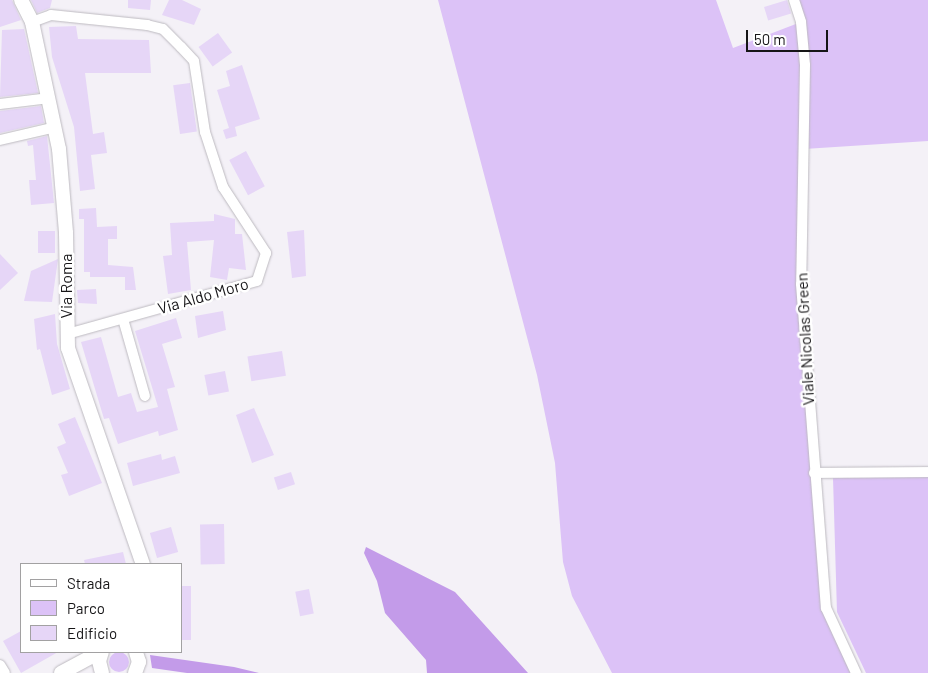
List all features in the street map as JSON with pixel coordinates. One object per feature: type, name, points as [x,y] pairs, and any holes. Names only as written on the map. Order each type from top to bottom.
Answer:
[{"type":"street","name":"Via Roma","points":[[21,0],[32,22],[56,127],[66,233],[67,334],[76,381],[143,563]]},
{"type":"street","name":"Viale Nicolas Green","points":[[794,0],[801,22],[805,65],[801,284],[814,473],[826,608],[856,673]]},
{"type":"street","name":"Via Aldo Moro","points":[[32,22],[51,15],[147,25],[163,29],[194,61],[205,132],[223,186],[266,253],[257,281],[67,334]]},
{"type":"street","points":[[0,104],[50,98]]},
{"type":"street","points":[[0,140],[56,127]]},
{"type":"street","points":[[123,319],[145,396]]},
{"type":"street","points":[[814,473],[928,472]]},
{"type":"street","points":[[61,673],[99,653]]},
{"type":"street","points":[[101,653],[99,661],[102,673]]},
{"type":"street","points":[[0,665],[5,673]]},
{"type":"green space","points":[[438,0],[716,0],[733,48],[801,22],[794,0],[928,0],[928,141],[804,149],[801,284],[826,608],[856,673],[612,673],[572,596],[563,562],[555,463],[537,375]]},
{"type":"green space","points":[[928,476],[928,673],[866,673],[837,612],[833,478]]},
{"type":"green space","points":[[114,653],[124,653],[129,658],[129,666],[123,672],[115,672],[109,666],[109,658]]},
{"type":"shaded area","points":[[366,547],[455,592],[528,673],[427,673],[426,660],[385,613],[377,581],[364,553]]},
{"type":"shaded area","points":[[150,655],[234,667],[259,673],[187,673],[152,668]]},
{"type":"building","points":[[0,0],[12,0],[21,20],[0,27]]},
{"type":"building","points":[[31,0],[52,0],[50,8],[37,13]]},
{"type":"building","points":[[128,0],[151,0],[150,10],[128,8]]},
{"type":"building","points":[[169,0],[182,0],[201,9],[194,25],[162,15]]},
{"type":"building","points":[[787,0],[791,13],[768,20],[764,7]]},
{"type":"building","points":[[76,26],[78,39],[149,40],[151,73],[85,73],[93,134],[104,132],[107,153],[91,155],[95,189],[80,191],[74,127],[52,57],[49,27]]},
{"type":"building","points":[[24,29],[38,93],[0,97],[2,30]]},
{"type":"building","points":[[218,33],[232,52],[213,67],[199,47]]},
{"type":"building","points":[[242,65],[260,119],[235,127],[237,136],[226,139],[223,130],[229,128],[217,90],[230,86],[226,71]]},
{"type":"building","points":[[190,83],[197,132],[180,134],[173,85]]},
{"type":"building","points":[[41,106],[44,123],[0,133],[0,111]]},
{"type":"building","points":[[47,136],[54,203],[31,205],[29,180],[36,180],[33,145],[28,146],[27,141]]},
{"type":"building","points":[[246,151],[265,186],[248,195],[229,160]]},
{"type":"building","points":[[96,208],[97,227],[117,226],[117,239],[108,239],[108,265],[133,267],[136,290],[125,290],[125,277],[90,277],[90,272],[84,272],[84,219],[79,219],[79,209]]},
{"type":"building","points":[[214,214],[235,219],[235,234],[242,234],[246,270],[229,268],[227,280],[210,277],[214,240],[187,242],[191,290],[168,294],[163,256],[172,255],[170,223],[214,221]]},
{"type":"building","points":[[304,230],[306,276],[292,278],[287,232]]},
{"type":"building","points":[[38,231],[55,231],[55,253],[38,253]]},
{"type":"building","points":[[0,254],[18,273],[0,290]]},
{"type":"building","points":[[58,259],[52,302],[24,301],[31,271]]},
{"type":"building","points":[[96,289],[97,304],[78,303],[77,290]]},
{"type":"building","points":[[223,311],[226,330],[198,338],[195,316]]},
{"type":"building","points":[[55,314],[57,344],[70,389],[52,395],[40,349],[37,350],[34,319]]},
{"type":"building","points":[[176,318],[182,338],[162,344],[175,387],[167,389],[178,430],[159,436],[158,431],[118,444],[109,418],[104,419],[81,342],[101,337],[118,397],[131,393],[137,412],[158,407],[135,331]]},
{"type":"building","points":[[282,351],[286,376],[251,381],[247,356]]},
{"type":"building","points":[[225,371],[229,392],[208,396],[204,375]]},
{"type":"building","points":[[254,408],[274,455],[252,463],[236,415]]},
{"type":"building","points":[[75,417],[102,483],[69,496],[61,475],[68,473],[57,447],[66,443],[58,424]]},
{"type":"building","points":[[161,454],[162,460],[175,456],[180,473],[133,486],[127,463]]},
{"type":"building","points":[[291,472],[295,484],[278,490],[274,478]]},
{"type":"building","points":[[200,524],[224,524],[225,564],[201,564]]},
{"type":"building","points":[[171,527],[178,552],[157,558],[150,533]]},
{"type":"building","points":[[123,552],[126,563],[85,563],[84,560]]},
{"type":"building","points":[[182,586],[191,586],[191,640],[182,640]]},
{"type":"building","points":[[309,589],[314,614],[300,616],[295,592]]},
{"type":"building","points":[[20,632],[20,653],[56,653],[21,673],[3,641]]}]
